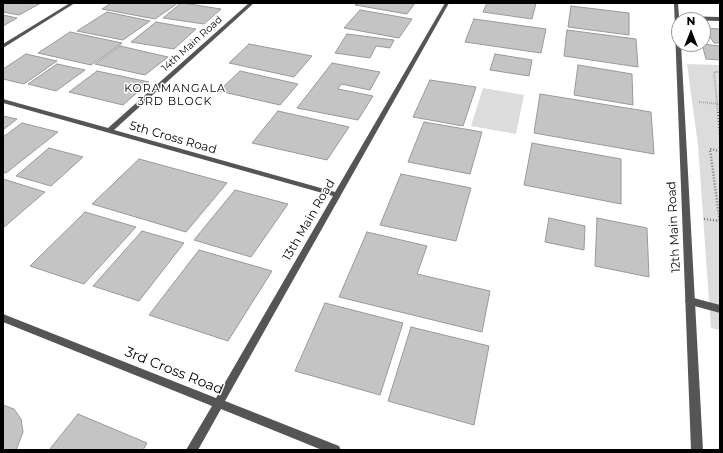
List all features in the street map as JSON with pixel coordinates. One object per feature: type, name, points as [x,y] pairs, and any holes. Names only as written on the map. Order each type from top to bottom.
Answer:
[{"type":"street","points":[[3,46],[73,3]]},
{"type":"street","name":"14th Main Road","points":[[109,131],[252,3]]},
{"type":"street","name":"13th Main Road","points":[[192,450],[447,3]]},
{"type":"street","name":"12th Main Road","points":[[679,52],[697,450]]},
{"type":"street","name":"5th Cross Road","points":[[3,101],[337,195]]},
{"type":"street","points":[[690,301],[720,309]]},
{"type":"street","name":"3rd Cross Road","points":[[3,318],[335,450]]},
{"type":"path","points":[[720,72],[714,72],[720,136]]},
{"type":"path","points":[[720,151],[710,149],[720,223]]},
{"type":"shaded area","points":[[687,64],[720,65],[720,330],[711,328],[698,145]]},
{"type":"shaded area","points":[[483,88],[524,95],[516,134],[471,126]]},
{"type":"building","points":[[3,3],[41,3],[19,15],[3,12]]},
{"type":"building","points":[[111,3],[178,3],[155,19],[102,9]]},
{"type":"building","points":[[181,3],[221,9],[204,24],[163,18]]},
{"type":"building","points":[[358,3],[415,3],[407,14],[355,5]]},
{"type":"building","points":[[487,3],[536,3],[532,19],[483,12]]},
{"type":"building","points":[[571,6],[629,13],[629,35],[568,27]]},
{"type":"building","points":[[360,10],[412,19],[399,38],[344,28]]},
{"type":"building","points":[[107,12],[150,21],[123,40],[77,31]]},
{"type":"building","points":[[3,15],[17,18],[3,26]]},
{"type":"building","points":[[474,19],[546,29],[541,53],[465,42]]},
{"type":"building","points":[[156,22],[196,29],[174,49],[131,42]]},
{"type":"building","points":[[711,28],[720,29],[720,43],[714,43],[711,38]]},
{"type":"building","points":[[567,30],[636,39],[638,67],[564,56]]},
{"type":"building","points":[[70,32],[122,43],[91,65],[38,53]]},
{"type":"building","points":[[347,34],[394,40],[390,48],[376,46],[370,58],[335,53]]},
{"type":"building","points":[[249,44],[312,56],[294,77],[229,63]]},
{"type":"building","points":[[711,45],[720,46],[720,60],[706,59],[704,52],[711,52]]},
{"type":"building","points":[[120,46],[168,57],[145,75],[95,64]]},
{"type":"building","points":[[26,54],[57,61],[24,84],[3,79],[3,69]]},
{"type":"building","points":[[495,54],[532,60],[529,76],[490,70]]},
{"type":"building","points":[[332,63],[380,72],[370,90],[341,84],[338,89],[373,96],[358,120],[297,108]]},
{"type":"building","points":[[57,64],[85,70],[56,91],[28,84]]},
{"type":"building","points":[[578,65],[632,74],[633,105],[574,95]]},
{"type":"building","points":[[97,71],[149,82],[123,105],[69,92]]},
{"type":"building","points":[[240,71],[298,84],[280,105],[219,91]]},
{"type":"building","points":[[430,80],[476,87],[463,126],[413,117]]},
{"type":"building","points":[[540,94],[651,112],[654,154],[534,133]]},
{"type":"building","points":[[278,111],[349,127],[327,160],[252,143]]},
{"type":"building","points":[[3,116],[17,119],[3,130]]},
{"type":"building","points":[[424,122],[482,132],[470,174],[408,162]]},
{"type":"building","points":[[22,123],[58,132],[6,173],[3,172],[3,137]]},
{"type":"building","points":[[532,143],[621,159],[621,204],[524,185]]},
{"type":"building","points":[[49,148],[83,157],[51,186],[16,176]]},
{"type":"building","points":[[139,159],[227,183],[186,232],[92,204]]},
{"type":"building","points":[[401,174],[471,188],[456,241],[380,225]]},
{"type":"building","points":[[3,179],[45,192],[3,228]]},
{"type":"building","points":[[235,190],[288,204],[251,257],[194,240]]},
{"type":"building","points":[[85,212],[136,227],[84,284],[30,266]]},
{"type":"building","points":[[549,218],[585,226],[584,250],[545,242]]},
{"type":"building","points":[[597,218],[647,228],[649,277],[595,266]]},
{"type":"building","points":[[142,231],[184,243],[139,301],[93,286]]},
{"type":"building","points":[[367,232],[427,246],[417,274],[490,291],[482,332],[339,297]]},
{"type":"building","points":[[199,250],[272,271],[228,341],[149,315]]},
{"type":"building","points":[[325,303],[403,323],[380,395],[295,371]]},
{"type":"building","points":[[411,327],[489,346],[474,425],[388,401]]},
{"type":"building","points":[[3,405],[14,409],[21,419],[23,432],[16,450],[3,450]]},
{"type":"building","points":[[78,414],[147,443],[143,450],[49,450]]},
{"type":"district","name":"KORAMANGALA 3RD BLOCK","points":[[175,95]]}]
